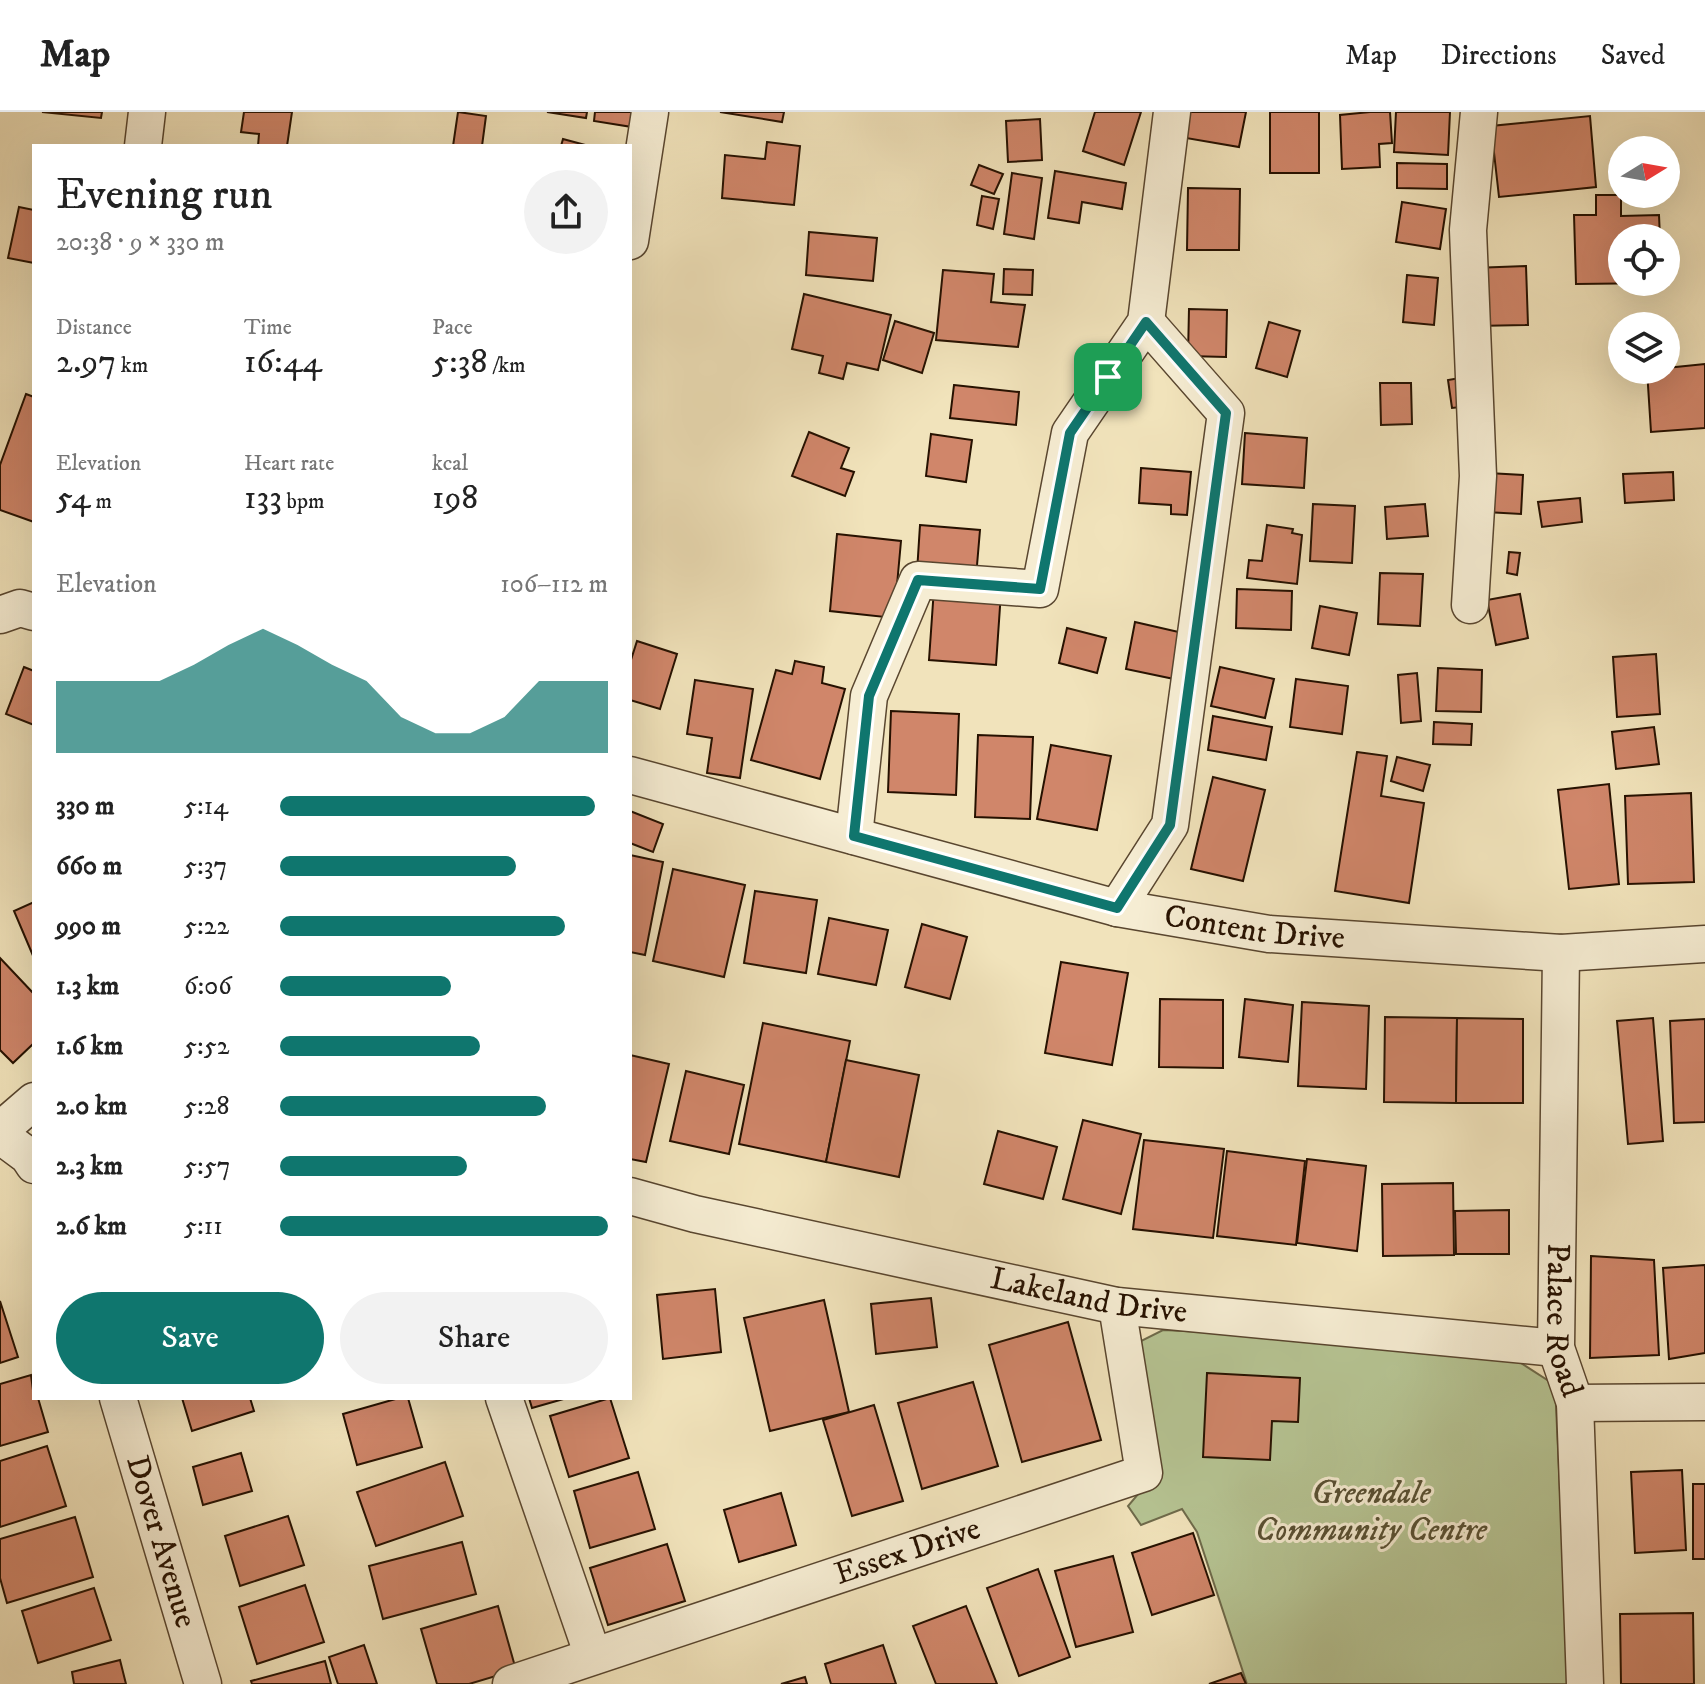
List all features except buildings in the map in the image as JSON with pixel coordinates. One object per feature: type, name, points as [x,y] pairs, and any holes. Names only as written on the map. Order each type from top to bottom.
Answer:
[{"type":"street","points":[[143,144],[147,112]]},
{"type":"street","points":[[632,228],[650,112]]},
{"type":"street","points":[[854,836],[869,696],[918,580],[1040,589],[1070,433],[1146,322],[1172,112]]},
{"type":"street","points":[[1470,605],[1478,476],[1468,230],[1479,112]]},
{"type":"street","points":[[1117,908],[1170,825],[1226,413],[1146,322]]},
{"type":"street","points":[[0,615],[20,608],[32,611]]},
{"type":"street","name":"Content Drive","points":[[632,776],[1117,908],[1269,934],[1561,953],[1705,944]]},
{"type":"street","name":"Palace Road","points":[[1561,953],[1556,1348],[1575,1403],[1585,1684]]},
{"type":"street","points":[[32,1103],[12,1120],[0,1136],[32,1162]]},
{"type":"street","name":"Lakeland Drive","points":[[632,1197],[695,1214],[1117,1306],[1556,1348]]},
{"type":"street","name":"Essex Drive","points":[[511,1684],[1144,1473],[1117,1306]]},
{"type":"street","name":"Dover Avenue","points":[[119,1400],[203,1684]]},
{"type":"street","points":[[505,1400],[593,1656]]},
{"type":"street","points":[[1575,1403],[1705,1402]]},
{"type":"green space","name":"Greendale Community Centre","points":[[1163,1330],[1362,1339],[1504,1352],[1555,1385],[1569,1684],[1247,1684],[1197,1532],[1182,1509],[1141,1525],[1128,1506],[1156,1473],[1139,1342]]},
{"type":"route","points":[[1146,322],[1226,413],[1170,825],[1117,908],[854,836],[869,696],[918,580],[1040,589],[1070,433],[1108,377],[1146,322]]}]
